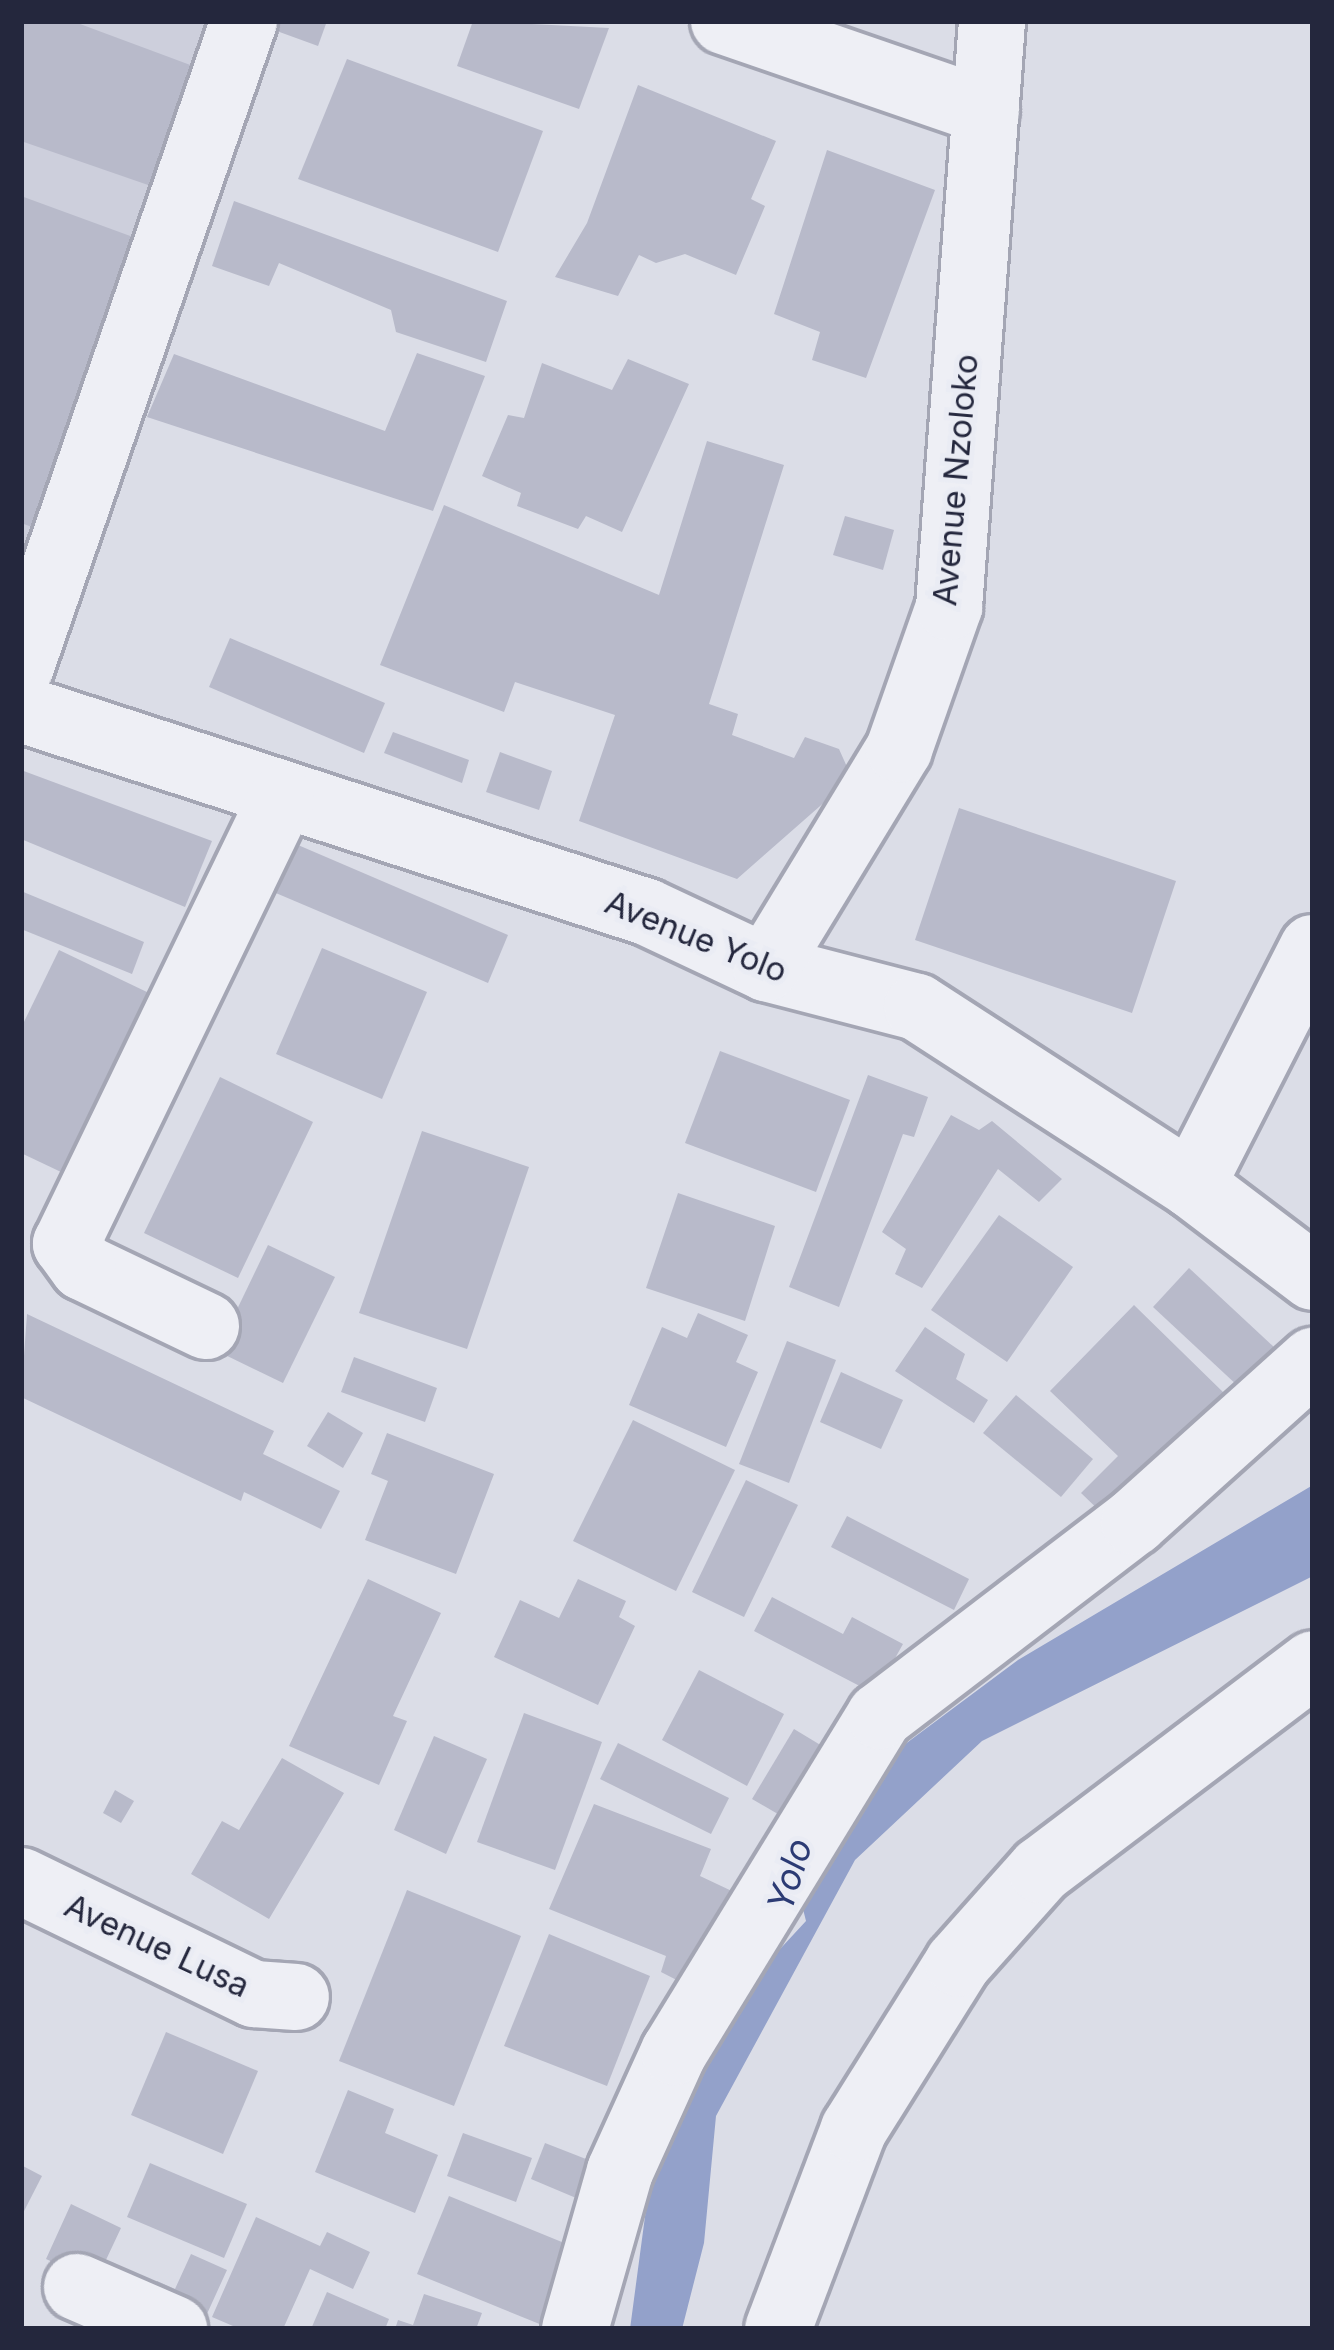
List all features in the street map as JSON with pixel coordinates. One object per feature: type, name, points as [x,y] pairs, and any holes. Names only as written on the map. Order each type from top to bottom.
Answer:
[{"type":"street","points":[[21,665],[244,21]]},
{"type":"street","points":[[724,21],[986,111]]},
{"type":"street","name":"Avenue Nzoloko","points":[[766,968],[899,749],[949,607],[992,21]]},
{"type":"street","name":"Avenue Yolo","points":[[21,709],[281,799],[647,912],[766,968],[917,1007],[1192,1185],[1313,1277]]},
{"type":"street","points":[[206,1326],[83,1267],[66,1244],[281,799]]},
{"type":"street","points":[[1192,1185],[1313,948]]},
{"type":"street","points":[[575,2329],[620,2170],[674,2052],[880,1717],[1134,1522],[1313,1360]]},
{"type":"street","points":[[778,2329],[854,2129],[958,1963],[1042,1870],[1313,1664]]},
{"type":"street","name":"Avenue Lusa","points":[[21,1881],[254,1994],[296,1997]]},
{"type":"street","points":[[77,2287],[174,2329]]},
{"type":"shaded area","points":[[21,21],[230,21],[21,554]]},
{"type":"water","points":[[1313,1485],[1313,1576],[982,1741],[855,1860],[716,2116],[704,2243],[682,2329],[630,2329],[652,2164],[741,1991],[806,1921],[794,1873],[865,1774],[1018,1660]]},
{"type":"building","points":[[21,21],[72,21],[193,66],[151,186],[21,141]]},
{"type":"building","points":[[277,21],[327,21],[318,46],[274,30]]},
{"type":"building","points":[[473,21],[609,28],[579,109],[457,66]]},
{"type":"building","points":[[347,59],[543,131],[498,252],[298,179]]},
{"type":"building","points":[[638,85],[776,141],[751,199],[765,206],[736,275],[685,254],[656,263],[639,255],[618,296],[555,277],[587,223]]},
{"type":"building","points":[[827,150],[935,190],[866,378],[812,360],[820,332],[774,314]]},
{"type":"building","points":[[21,196],[133,237],[32,527],[21,523]]},
{"type":"building","points":[[234,201],[507,301],[486,362],[396,332],[391,310],[279,263],[269,286],[212,266]]},
{"type":"building","points":[[417,353],[485,376],[433,511],[147,417],[174,354],[385,431]]},
{"type":"building","points":[[628,359],[689,384],[622,532],[586,516],[578,529],[517,506],[521,493],[482,476],[508,415],[524,418],[542,363],[612,390]]},
{"type":"building","points":[[707,441],[784,465],[709,704],[738,714],[732,735],[794,758],[805,737],[839,749],[852,778],[737,879],[579,821],[615,715],[515,682],[504,712],[380,665],[444,505],[659,595]]},
{"type":"building","points":[[845,516],[894,530],[883,570],[833,555]]},
{"type":"building","points":[[230,638],[385,703],[364,753],[209,687]]},
{"type":"building","points":[[393,732],[469,760],[462,783],[384,753]]},
{"type":"building","points":[[500,752],[552,771],[539,810],[486,792]]},
{"type":"building","points":[[21,770],[212,841],[185,907],[21,839]]},
{"type":"building","points":[[959,808],[1176,881],[1132,1013],[915,940]]},
{"type":"building","points":[[284,839],[508,935],[488,983],[264,888]]},
{"type":"building","points":[[21,891],[144,942],[132,974],[21,929]]},
{"type":"building","points":[[322,948],[427,992],[382,1099],[276,1054]]},
{"type":"building","points":[[59,950],[149,993],[61,1172],[21,1153],[21,1028]]},
{"type":"building","points":[[720,1051],[850,1100],[816,1192],[685,1143]]},
{"type":"building","points":[[868,1075],[928,1097],[914,1137],[903,1134],[839,1307],[789,1287]]},
{"type":"building","points":[[220,1077],[313,1122],[238,1278],[144,1233]]},
{"type":"building","points":[[951,1115],[979,1130],[992,1121],[1062,1179],[1039,1202],[998,1169],[922,1288],[895,1274],[906,1249],[882,1232]]},
{"type":"building","points":[[422,1131],[529,1167],[467,1349],[359,1313]]},
{"type":"building","points":[[678,1193],[775,1226],[745,1321],[646,1288]]},
{"type":"building","points":[[999,1215],[1073,1267],[1007,1362],[931,1310]]},
{"type":"building","points":[[268,1245],[335,1277],[283,1383],[217,1351]]},
{"type":"building","points":[[1189,1268],[1275,1348],[1239,1387],[1153,1307]]},
{"type":"building","points":[[1134,1305],[1226,1395],[1107,1518],[1081,1493],[1118,1456],[1050,1391]]},
{"type":"building","points":[[698,1313],[748,1335],[736,1362],[758,1372],[726,1447],[629,1405],[662,1327],[687,1338]]},
{"type":"building","points":[[27,1314],[274,1431],[263,1454],[340,1491],[321,1529],[244,1492],[241,1501],[21,1397]]},
{"type":"building","points":[[925,1327],[965,1354],[956,1379],[988,1400],[974,1423],[895,1371]]},
{"type":"building","points":[[787,1341],[836,1360],[789,1483],[739,1464]]},
{"type":"building","points":[[354,1357],[437,1388],[425,1422],[341,1392]]},
{"type":"building","points":[[841,1372],[903,1400],[881,1449],[820,1422]]},
{"type":"building","points":[[1016,1395],[1093,1459],[1061,1497],[983,1433]]},
{"type":"building","points":[[328,1412],[363,1433],[343,1468],[307,1446]]},
{"type":"building","points":[[633,1420],[735,1470],[676,1591],[573,1541]]},
{"type":"building","points":[[387,1433],[494,1474],[456,1574],[365,1540],[388,1481],[371,1474]]},
{"type":"building","points":[[746,1480],[798,1505],[744,1617],[692,1592]]},
{"type":"building","points":[[847,1516],[969,1579],[954,1610],[831,1547]]},
{"type":"building","points":[[368,1579],[441,1613],[393,1716],[407,1721],[379,1785],[289,1746]]},
{"type":"building","points":[[578,1579],[626,1601],[619,1617],[635,1626],[598,1705],[494,1657],[520,1600],[559,1618]]},
{"type":"building","points":[[772,1597],[843,1634],[852,1617],[903,1644],[875,1694],[754,1631]]},
{"type":"building","points":[[699,1670],[784,1714],[747,1786],[662,1740]]},
{"type":"building","points":[[524,1713],[602,1742],[555,1870],[477,1842]]},
{"type":"building","points":[[794,1729],[837,1755],[795,1824],[752,1799]]},
{"type":"building","points":[[434,1736],[487,1759],[446,1854],[394,1830]]},
{"type":"building","points":[[618,1743],[729,1798],[711,1834],[600,1779]]},
{"type":"building","points":[[282,1758],[344,1793],[269,1919],[191,1874],[222,1821],[239,1830]]},
{"type":"building","points":[[115,1790],[134,1801],[121,1823],[103,1813]]},
{"type":"building","points":[[594,1804],[711,1849],[700,1876],[753,1901],[702,1993],[661,1972],[666,1956],[549,1909]]},
{"type":"building","points":[[407,1890],[521,1936],[454,2106],[339,2061]]},
{"type":"building","points":[[549,1934],[650,1976],[607,2086],[504,2046]]},
{"type":"building","points":[[166,2032],[258,2071],[223,2154],[131,2115]]},
{"type":"building","points":[[348,2090],[394,2109],[385,2133],[438,2155],[415,2213],[315,2172]]},
{"type":"building","points":[[463,2133],[532,2158],[516,2202],[447,2176]]},
{"type":"building","points":[[545,2143],[609,2168],[595,2206],[531,2179]]},
{"type":"building","points":[[150,2163],[247,2204],[224,2258],[127,2217]]},
{"type":"building","points":[[21,2165],[42,2176],[21,2217]]},
{"type":"building","points":[[449,2196],[574,2247],[542,2325],[417,2274]]},
{"type":"building","points":[[71,2204],[121,2228],[105,2262],[124,2271],[115,2291],[46,2259]]},
{"type":"building","points":[[256,2217],[320,2246],[327,2232],[370,2252],[353,2289],[310,2269],[283,2329],[240,2329],[212,2317]]},
{"type":"building","points":[[191,2254],[227,2270],[201,2327],[147,2303],[157,2281],[175,2289]]},
{"type":"building","points":[[327,2292],[389,2319],[385,2329],[311,2329]]},
{"type":"building","points":[[424,2294],[482,2313],[476,2329],[395,2329],[398,2320],[413,2325]]},
{"type":"water label","name":"Yolo","points":[[790,1875]]}]
